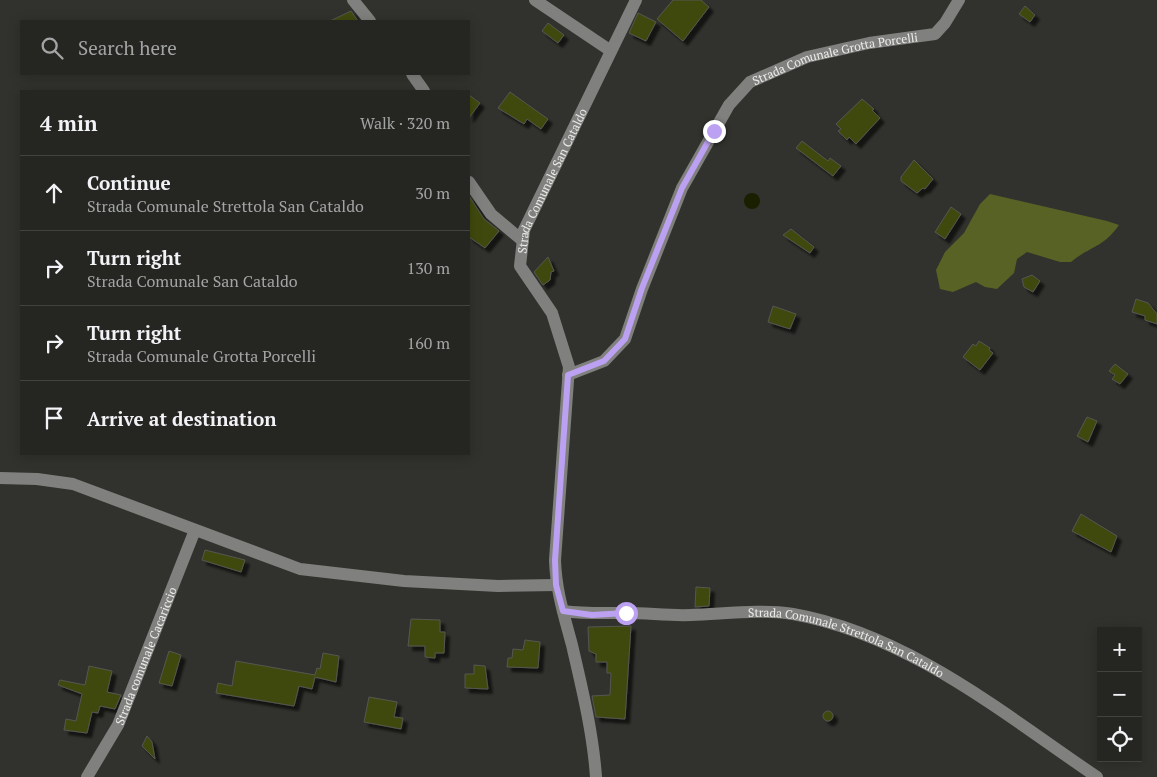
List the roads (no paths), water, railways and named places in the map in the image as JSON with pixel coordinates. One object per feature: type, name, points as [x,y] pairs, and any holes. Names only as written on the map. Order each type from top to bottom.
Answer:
[{"type":"street","points":[[353,0],[369,20]]},
{"type":"street","points":[[535,0],[611,51]]},
{"type":"street","name":"Strada Comunale San Cataldo","points":[[596,777],[594,750],[556,585],[555,560],[569,367],[552,313],[520,266],[524,230],[636,0]]},
{"type":"street","name":"Strada Comunale Grotta Porcelli","points":[[568,375],[604,361],[625,339],[642,288],[682,188],[729,105],[750,82],[808,57],[869,43],[935,34],[945,23],[959,0]]},
{"type":"street","points":[[413,75],[423,90]]},
{"type":"street","points":[[470,183],[491,214],[523,240]]},
{"type":"street","points":[[0,478],[37,479],[73,484],[300,569],[413,581],[498,586],[556,585]]},
{"type":"street","name":"Strada comunale Cacariccio","points":[[87,777],[118,726],[195,530]]},
{"type":"street","name":"Strada Comunale Strettola San Cataldo","points":[[563,611],[592,615],[626,613],[689,615],[740,612],[792,614],[854,630],[949,678],[1098,777]]}]
